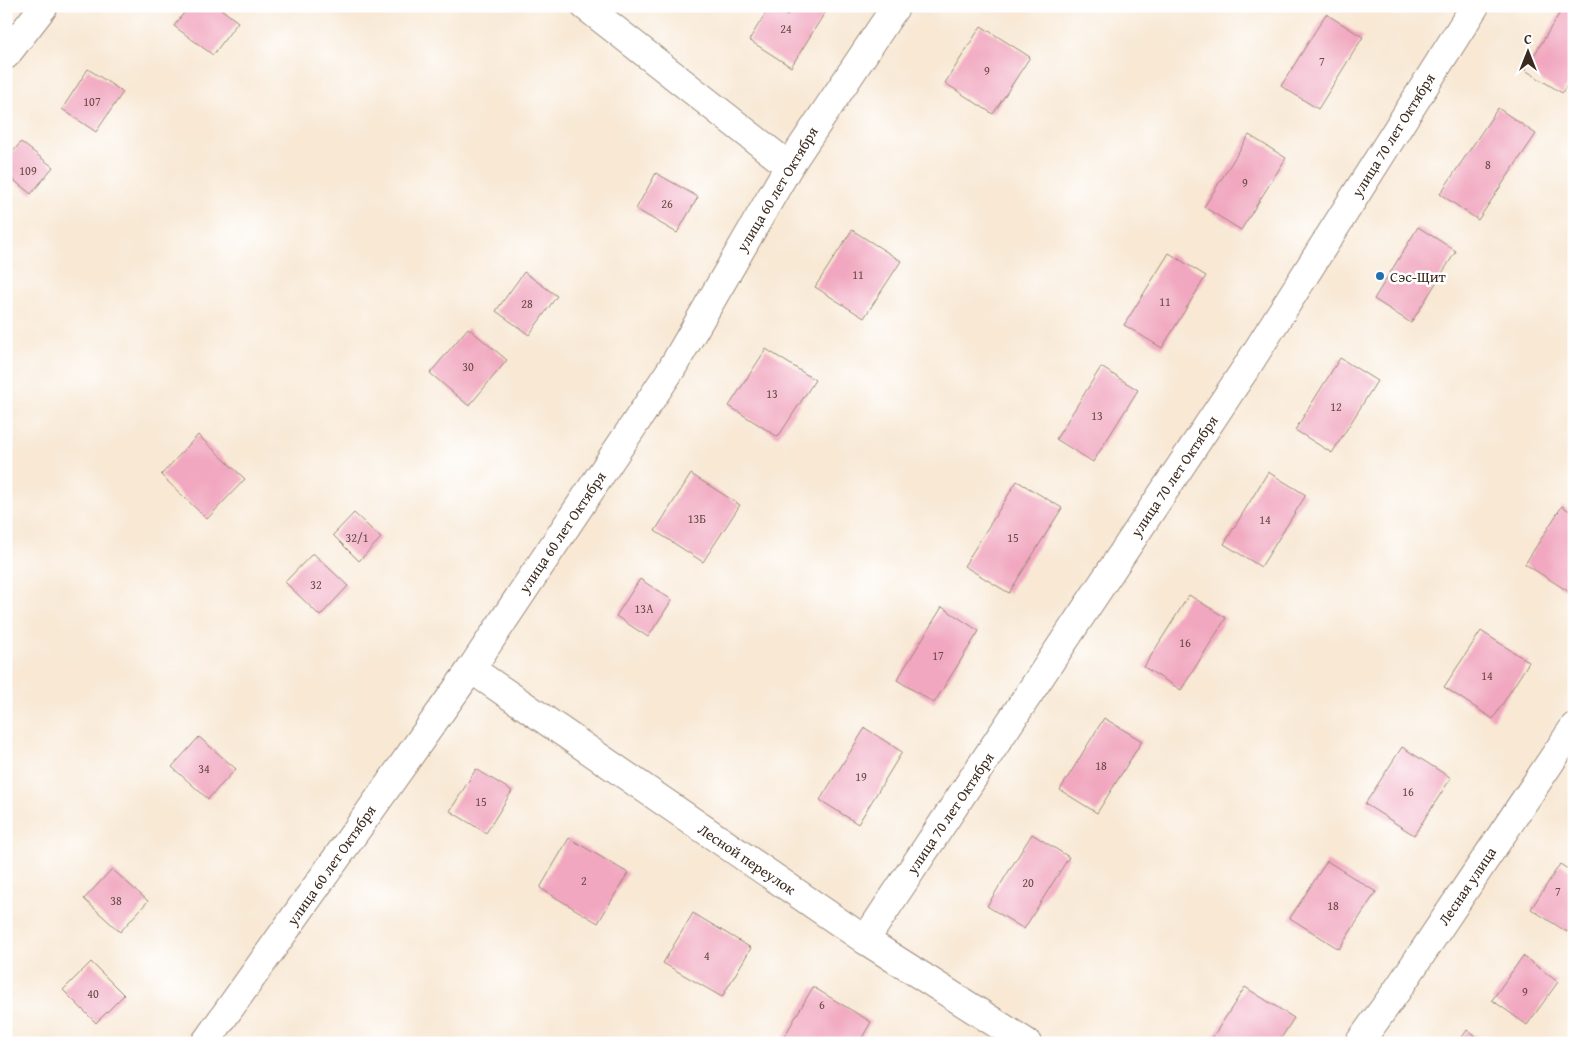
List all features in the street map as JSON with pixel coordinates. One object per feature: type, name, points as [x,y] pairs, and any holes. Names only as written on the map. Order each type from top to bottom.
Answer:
[{"type":"street","points":[[6,55],[44,6]]},
{"type":"street","points":[[585,6],[789,166]]},
{"type":"street","name":"улица 60 лет Октября","points":[[205,1043],[471,669],[672,368],[789,166],[896,6]]},
{"type":"street","name":"улица 70 лет Октября","points":[[865,940],[1248,365],[1475,6]]},
{"type":"street","name":"Лесной переулок","points":[[471,669],[865,940],[1027,1043]]},
{"type":"street","name":"Лесная улица","points":[[1358,1043],[1398,990],[1574,727]]},
{"type":"building","points":[[189,6],[217,6],[238,22],[213,55],[174,26]]},
{"type":"building","points":[[770,6],[787,16],[793,6],[829,6],[791,67],[749,40]]},
{"type":"building","points":[[1564,6],[1574,6],[1574,74],[1562,93],[1525,70]]},
{"type":"building","points":[[1326,14],[1363,37],[1318,109],[1281,86]]},
{"type":"building","points":[[981,26],[1030,57],[993,114],[945,83]]},
{"type":"building","points":[[88,69],[123,92],[96,132],[62,109]]},
{"type":"building","points":[[1498,108],[1536,134],[1478,220],[1440,194]]},
{"type":"building","points":[[1249,135],[1286,158],[1241,230],[1204,207]]},
{"type":"building","points":[[21,142],[53,167],[31,194],[6,174],[6,160]]},
{"type":"building","points":[[656,173],[698,197],[677,233],[636,209]]},
{"type":"building","points":[[1418,227],[1456,251],[1411,323],[1374,299]]},
{"type":"building","points":[[852,230],[901,261],[864,318],[815,287]]},
{"type":"building","points":[[1169,253],[1206,276],[1162,348],[1124,325]]},
{"type":"building","points":[[524,272],[557,296],[529,335],[496,311]]},
{"type":"building","points":[[468,328],[507,360],[469,406],[430,373]]},
{"type":"building","points":[[766,349],[815,380],[778,437],[729,406]]},
{"type":"building","points":[[1340,358],[1377,381],[1332,453],[1295,430]]},
{"type":"building","points":[[1101,367],[1138,390],[1093,462],[1056,439]]},
{"type":"building","points":[[198,435],[245,479],[207,519],[161,475]]},
{"type":"building","points":[[1268,472],[1306,495],[1261,567],[1224,544]]},
{"type":"building","points":[[691,474],[740,505],[703,562],[655,531]]},
{"type":"building","points":[[1017,481],[1062,508],[1009,593],[964,566]]},
{"type":"building","points":[[1562,506],[1574,514],[1574,595],[1525,564]]},
{"type":"building","points":[[354,513],[381,538],[359,561],[333,535]]},
{"type":"building","points":[[313,553],[348,586],[320,616],[285,582]]},
{"type":"building","points":[[640,579],[672,600],[648,637],[616,616]]},
{"type":"building","points":[[1189,595],[1226,618],[1181,690],[1144,667]]},
{"type":"building","points":[[942,607],[979,631],[934,703],[897,680]]},
{"type":"building","points":[[1481,631],[1529,662],[1493,719],[1444,687]]},
{"type":"building","points":[[1104,718],[1142,741],[1097,813],[1060,790]]},
{"type":"building","points":[[865,728],[902,752],[858,824],[820,800]]},
{"type":"building","points":[[199,737],[236,769],[208,799],[172,767]]},
{"type":"building","points":[[1402,747],[1451,778],[1414,835],[1365,804]]},
{"type":"building","points":[[476,769],[512,791],[486,833],[450,811]]},
{"type":"building","points":[[1032,834],[1069,857],[1024,929],[987,906]]},
{"type":"building","points":[[569,838],[628,873],[598,923],[540,888]]},
{"type":"building","points":[[1327,861],[1376,892],[1339,949],[1290,918]]},
{"type":"building","points":[[1560,864],[1574,873],[1574,922],[1567,932],[1531,909]]},
{"type":"building","points":[[112,869],[148,901],[120,932],[84,899]]},
{"type":"building","points":[[693,913],[751,948],[722,997],[663,963]]},
{"type":"building","points":[[1523,956],[1558,982],[1527,1025],[1492,1000]]},
{"type":"building","points":[[91,962],[124,995],[96,1023],[63,990]]},
{"type":"building","points":[[813,987],[871,1022],[859,1043],[794,1043],[784,1037]]},
{"type":"building","points":[[1245,987],[1294,1018],[1278,1043],[1209,1043]]},
{"type":"building","points":[[1467,1030],[1484,1043],[1458,1043]]},
{"type":"place","name":"Сэс-Щит","points":[[1380,276]]}]
